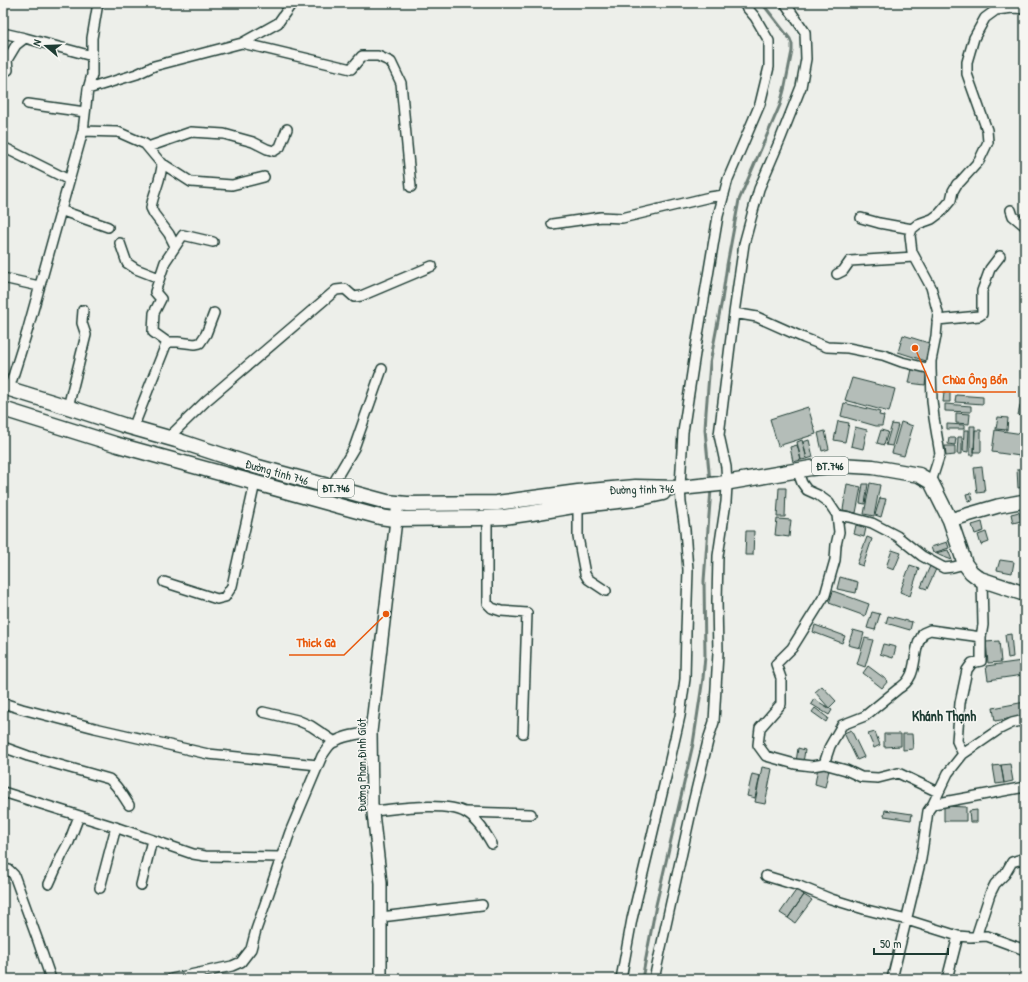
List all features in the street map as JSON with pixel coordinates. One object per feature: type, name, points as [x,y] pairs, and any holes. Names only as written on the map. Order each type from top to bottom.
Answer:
[{"type":"main road","name":"Đường tỉnh 746","points":[[6,388],[258,466],[386,502],[407,504],[496,503],[578,492],[636,487],[680,488]]},
{"type":"main road","name":"Đường tỉnh 746","points":[[3,409],[118,445],[380,517],[504,517],[578,505],[636,499],[680,488]]},
{"type":"main road","name":"ĐT.746","points":[[680,488],[727,483],[797,470],[839,465],[873,467],[919,475],[931,482]]},
{"type":"main road","points":[[931,482],[950,520],[965,564],[980,579],[1025,594]]},
{"type":"main road","points":[[950,520],[998,506],[1025,501]]},
{"type":"street","points":[[6,388],[27,332],[83,131],[88,89],[92,75],[92,38],[98,3]]},
{"type":"street","points":[[88,89],[137,74],[154,66],[242,43],[278,22],[291,3]]},
{"type":"street","points":[[621,979],[632,919],[679,723],[685,679],[688,570],[680,488],[683,432],[694,355],[718,216],[728,179],[760,104],[769,67],[770,41],[755,17],[743,3]]},
{"type":"street","points":[[654,979],[693,803],[714,722],[718,653],[718,556],[726,502],[727,483],[726,467],[719,435],[744,244],[759,189],[801,86],[806,59],[805,32],[785,3]]},
{"type":"street","points":[[931,482],[940,454],[932,400],[931,369],[938,313],[931,287],[912,252],[910,235],[912,229],[918,224],[932,219],[940,214],[951,200],[953,191],[958,184],[979,162],[988,142],[987,130],[967,74],[967,62],[974,38],[985,18],[1001,6],[1025,9]]},
{"type":"street","points":[[3,33],[92,56]]},
{"type":"street","points":[[8,70],[7,60],[16,45],[25,38]]},
{"type":"street","points":[[242,43],[351,69],[362,56],[378,56],[391,62],[401,83],[411,187]]},
{"type":"street","points":[[28,104],[85,112]]},
{"type":"street","points":[[148,147],[191,132],[224,134],[253,142],[274,151],[280,147],[287,129]]},
{"type":"street","points":[[83,131],[118,132],[145,144],[162,163],[191,182],[232,184],[264,177]]},
{"type":"street","points":[[3,147],[69,180]]},
{"type":"street","points":[[162,163],[160,181],[151,208],[169,234],[175,246]]},
{"type":"street","points":[[552,224],[601,217],[622,218],[724,195]]},
{"type":"street","points":[[60,210],[108,227]]},
{"type":"street","points":[[1010,210],[1013,216],[1025,226]]},
{"type":"street","points":[[861,218],[881,224],[912,229]]},
{"type":"street","points":[[213,242],[183,235],[175,246],[165,262],[155,292],[161,299],[154,313],[153,332],[167,342],[200,343],[206,334],[214,313]]},
{"type":"street","points":[[120,243],[127,262],[136,269],[159,278]]},
{"type":"street","points":[[937,320],[979,316],[982,314],[982,291],[990,269],[1000,256]]},
{"type":"street","points":[[837,274],[844,271],[850,261],[914,257]]},
{"type":"street","points":[[168,438],[206,400],[336,290],[344,289],[354,297],[361,296],[432,266]]},
{"type":"street","points":[[3,278],[39,286]]},
{"type":"street","points":[[68,407],[86,335],[82,323],[83,310]]},
{"type":"street","points":[[734,314],[757,317],[826,347],[848,348],[883,355],[902,362],[931,369]]},
{"type":"street","points":[[133,428],[167,342]]},
{"type":"street","points":[[331,487],[354,448],[382,369]]},
{"type":"street","points":[[797,470],[802,483],[807,490],[829,502],[837,515],[839,532],[835,560],[825,595],[792,648],[776,664],[781,678],[781,704],[760,728],[758,745],[766,756],[796,764],[812,766],[824,764],[846,770],[861,777],[878,778],[898,773],[938,792]]},
{"type":"street","points":[[164,582],[217,599],[224,597],[232,586],[255,483]]},
{"type":"street","name":"Đường Phan Đình Giót","points":[[381,979],[381,883],[373,811],[371,732],[398,503]]},
{"type":"street","points":[[578,505],[578,537],[585,574],[588,579],[606,591]]},
{"type":"street","points":[[837,515],[872,523],[896,536],[922,556],[944,568],[965,564]]},
{"type":"street","points":[[487,518],[487,603],[492,608],[501,611],[527,613],[523,733]]},
{"type":"street","points":[[963,754],[957,742],[960,703],[967,670],[972,663],[981,661],[981,637],[983,624],[982,580]]},
{"type":"street","points":[[824,764],[830,746],[842,725],[865,716],[909,680],[912,674],[918,642],[923,633],[930,630],[981,637]]},
{"type":"street","points":[[3,702],[22,709],[208,754],[318,765]]},
{"type":"street","points":[[263,712],[298,720],[311,726],[335,742]]},
{"type":"street","points":[[892,979],[921,859],[928,811],[948,773],[963,754],[998,730],[1012,723],[1025,720]]},
{"type":"street","points":[[171,979],[224,969],[241,962],[251,949],[256,930],[290,832],[322,756],[329,746],[340,739],[371,732]]},
{"type":"street","points":[[3,747],[28,756],[109,779],[118,788],[129,805]]},
{"type":"street","points":[[933,804],[1025,787]]},
{"type":"street","points":[[3,792],[193,854],[205,856],[282,857]]},
{"type":"street","points":[[373,811],[432,806],[451,808],[466,812],[531,814]]},
{"type":"street","points":[[466,812],[481,826],[492,844]]},
{"type":"street","points":[[48,884],[69,842],[79,816]]},
{"type":"street","points":[[100,888],[116,828]]},
{"type":"street","points":[[141,885],[152,840]]},
{"type":"street","points":[[976,937],[990,894],[995,884],[1005,874],[1012,862],[1025,858]]},
{"type":"street","points":[[3,869],[9,870],[14,875],[51,979]]},
{"type":"street","points":[[766,876],[867,910],[907,920],[958,936],[986,936],[1025,950]]},
{"type":"street","points":[[381,917],[482,906]]},
{"type":"street","points":[[947,979],[958,936]]},
{"type":"building","points":[[903,335],[932,344],[926,361],[898,352]]},
{"type":"building","points":[[912,369],[927,371],[925,385],[909,383]]},
{"type":"building","points":[[852,378],[895,389],[889,412],[845,400]]},
{"type":"building","points":[[944,392],[950,392],[950,402],[943,402]]},
{"type":"building","points":[[956,395],[983,397],[983,404],[955,402]]},
{"type":"building","points":[[1022,397],[1025,398],[1025,417],[1018,415]]},
{"type":"building","points":[[844,403],[880,412],[879,415],[884,416],[882,426],[876,426],[841,416]]},
{"type":"building","points":[[945,404],[971,406],[971,412],[945,411]]},
{"type":"building","points":[[808,407],[816,434],[778,446],[770,419]]},
{"type":"building","points":[[956,413],[970,414],[969,424],[956,423]]},
{"type":"building","points":[[998,417],[1008,418],[1007,430],[996,429]]},
{"type":"building","points":[[838,421],[849,423],[845,442],[834,440]]},
{"type":"building","points":[[901,422],[913,426],[904,456],[892,453]]},
{"type":"building","points":[[892,424],[898,425],[892,446],[886,445]]},
{"type":"building","points":[[947,424],[964,425],[964,429],[947,429]]},
{"type":"building","points":[[970,426],[975,426],[974,455],[970,455]]},
{"type":"building","points":[[855,427],[867,430],[863,449],[851,446]]},
{"type":"building","points":[[881,430],[888,432],[884,445],[877,443]]},
{"type":"building","points":[[964,430],[969,430],[968,452],[963,451]]},
{"type":"building","points":[[975,430],[981,430],[981,452],[974,452]]},
{"type":"building","points":[[995,430],[1023,434],[1020,456],[992,452]]},
{"type":"building","points":[[825,431],[829,449],[822,451],[818,433]]},
{"type":"building","points":[[958,437],[962,437],[962,454],[957,454]]},
{"type":"building","points":[[949,438],[956,438],[955,445],[948,444]]},
{"type":"building","points":[[802,440],[807,459],[801,460],[797,442]]},
{"type":"building","points":[[809,440],[813,457],[807,459],[803,442]]},
{"type":"building","points":[[797,445],[801,460],[793,462],[790,447]]},
{"type":"building","points":[[945,446],[955,446],[955,455],[946,456]]},
{"type":"building","points":[[982,467],[985,492],[977,493],[974,468]]},
{"type":"building","points":[[1025,468],[1025,487],[1018,488],[1017,469]]},
{"type":"building","points":[[870,483],[880,485],[874,516],[864,514]]},
{"type":"building","points":[[847,484],[861,487],[856,513],[843,510]]},
{"type":"building","points":[[863,484],[868,484],[865,504],[860,503]]},
{"type":"building","points":[[779,488],[786,488],[785,517],[777,517]]},
{"type":"building","points":[[971,493],[973,500],[968,501],[966,494]]},
{"type":"building","points":[[880,498],[886,499],[881,517],[875,515]]},
{"type":"building","points":[[1019,512],[1021,521],[1013,523],[1011,514]]},
{"type":"building","points":[[777,519],[791,520],[789,537],[775,535]]},
{"type":"building","points":[[982,522],[984,531],[975,534],[972,525]]},
{"type":"building","points":[[856,525],[866,528],[864,537],[854,534]]},
{"type":"building","points":[[746,531],[754,531],[753,555],[745,555]]},
{"type":"building","points":[[986,532],[989,542],[981,545],[978,535]]},
{"type":"building","points":[[867,537],[872,539],[863,566],[857,564]]},
{"type":"building","points":[[947,542],[949,548],[933,553],[931,547]]},
{"type":"building","points":[[892,550],[901,553],[894,570],[886,567]]},
{"type":"building","points":[[948,550],[952,560],[935,553]]},
{"type":"building","points":[[1000,560],[1014,562],[1012,573],[997,570]]},
{"type":"building","points":[[910,565],[919,568],[910,596],[900,592]]},
{"type":"building","points":[[930,566],[936,569],[927,589],[921,587]]},
{"type":"building","points":[[840,577],[858,582],[856,593],[837,589]]},
{"type":"building","points":[[833,591],[869,604],[865,616],[829,603]]},
{"type":"building","points":[[872,612],[880,614],[875,630],[867,628]]},
{"type":"building","points":[[888,616],[912,622],[910,630],[886,623]]},
{"type":"building","points":[[815,625],[845,636],[842,643],[813,632]]},
{"type":"building","points":[[853,630],[864,633],[860,648],[848,645]]},
{"type":"building","points":[[1011,634],[1013,657],[1008,658],[1005,635]]},
{"type":"building","points":[[865,638],[873,640],[865,667],[857,664]]},
{"type":"building","points":[[999,641],[1001,662],[988,663],[986,642]]},
{"type":"building","points":[[883,644],[896,647],[893,658],[880,654]]},
{"type":"building","points":[[1022,661],[1023,675],[988,680],[986,666]]},
{"type":"building","points":[[868,666],[888,681],[882,688],[863,673]]},
{"type":"building","points":[[822,686],[836,701],[829,708],[815,692]]},
{"type":"building","points":[[814,699],[832,710],[829,715],[811,704]]},
{"type":"building","points":[[1025,702],[1025,716],[995,721],[993,708]]},
{"type":"building","points":[[815,708],[828,718],[826,722],[812,712]]},
{"type":"building","points":[[851,730],[864,757],[857,760],[844,733]]},
{"type":"building","points":[[875,732],[880,745],[874,748],[868,734]]},
{"type":"building","points":[[884,734],[901,734],[901,746],[884,747]]},
{"type":"building","points":[[903,734],[912,734],[913,749],[903,750]]},
{"type":"building","points":[[798,748],[805,750],[803,763],[796,762]]},
{"type":"building","points":[[1010,764],[1013,781],[1004,783],[1001,765]]},
{"type":"building","points":[[1001,765],[1004,783],[996,784],[993,766]]},
{"type":"building","points":[[762,767],[772,769],[765,804],[755,802]]},
{"type":"building","points":[[818,767],[829,770],[825,787],[815,784]]},
{"type":"building","points":[[752,774],[760,776],[755,798],[747,796]]},
{"type":"building","points":[[944,806],[966,807],[966,821],[944,821]]},
{"type":"building","points":[[885,810],[912,814],[911,820],[884,816]]},
{"type":"building","points":[[977,810],[977,822],[970,822],[969,811]]},
{"type":"building","points":[[797,889],[804,895],[788,918],[780,913]]},
{"type":"building","points":[[804,895],[812,900],[795,923],[788,918]]},
{"type":"waterway","points":[[710,482],[705,430],[710,363],[739,200],[780,105],[792,51],[790,39],[762,3]]},
{"type":"waterway","points":[[642,979],[656,905],[693,744],[703,678],[705,656],[704,581],[711,489]]},
{"type":"place","name":"Chùa Ông Bổn","points":[[915,348]]},
{"type":"place","name":"Thick Gà","points":[[386,614]]},
{"type":"district","name":"Khánh Thạnh","points":[[944,715]]}]
